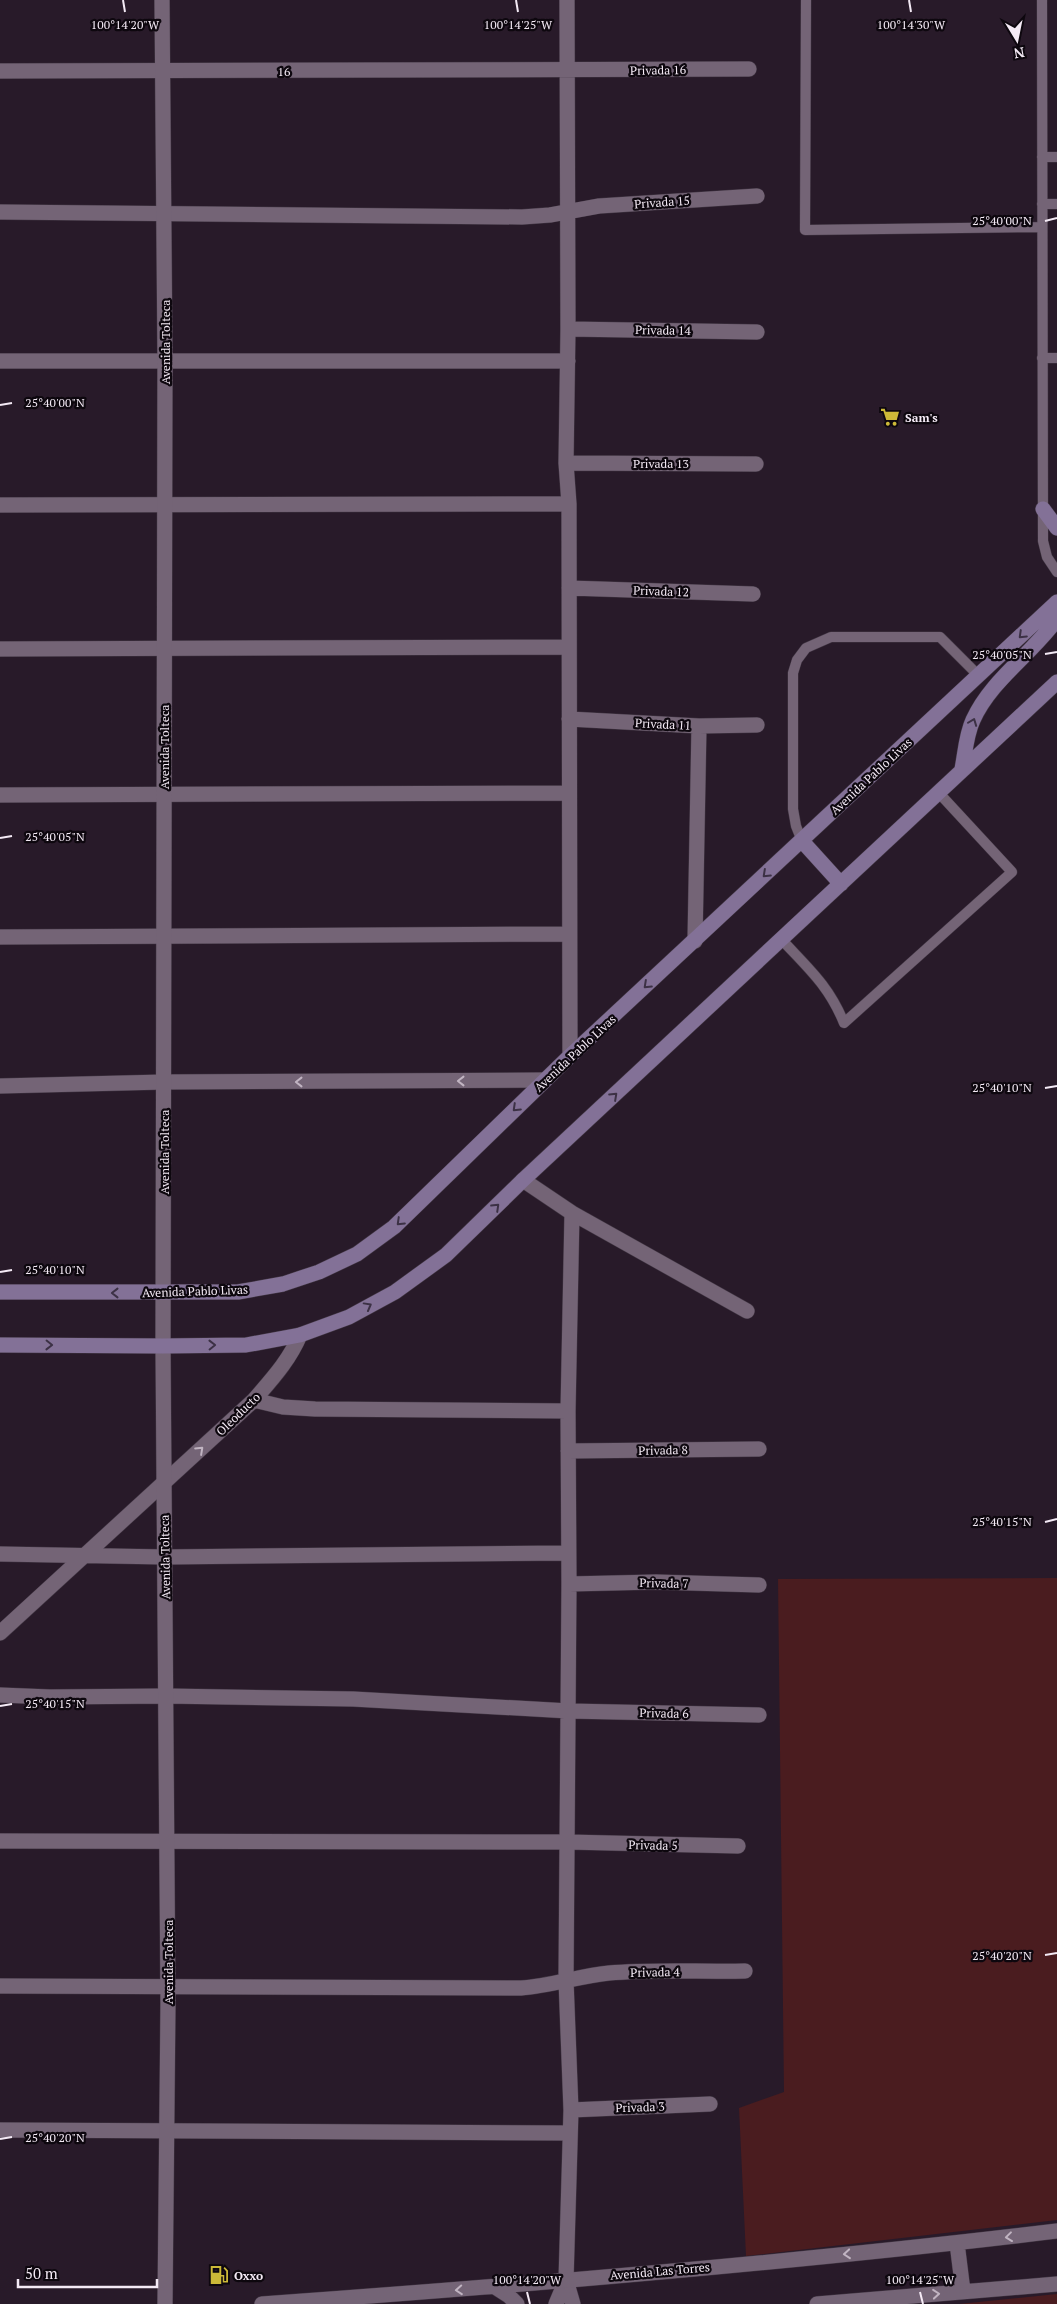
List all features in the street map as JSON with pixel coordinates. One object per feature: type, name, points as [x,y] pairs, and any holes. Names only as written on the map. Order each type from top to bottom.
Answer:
[{"type":"main road","points":[[1043,509],[1057,528]]},
{"type":"main road","name":"Avenida Pablo Livas","points":[[0,1292],[238,1292],[284,1284],[319,1272],[357,1254],[394,1227],[570,1056],[1057,602]]},
{"type":"main road","points":[[962,769],[972,722],[983,703],[992,689],[1046,634],[1057,620]]},
{"type":"main road","points":[[0,1345],[246,1345],[300,1335],[349,1317],[395,1292],[446,1255],[523,1180],[1057,682]]},
{"type":"main road","points":[[802,841],[841,884]]},
{"type":"street","name":"Avenida Tolteca","points":[[162,0],[165,361],[164,1482],[168,1985],[165,2304]]},
{"type":"street","points":[[567,0],[568,361],[566,463],[569,504],[568,934],[570,1056]]},
{"type":"street","name":"Privada 16","points":[[567,71],[749,69]]},
{"type":"street","name":"16","points":[[0,71],[567,71]]},
{"type":"street","name":"Privada 15","points":[[0,212],[522,218],[599,206],[757,196]]},
{"type":"street","name":"Privada 14","points":[[568,329],[757,332]]},
{"type":"street","points":[[0,361],[568,361]]},
{"type":"street","name":"Privada 13","points":[[566,463],[756,464]]},
{"type":"street","points":[[0,505],[569,504]]},
{"type":"street","name":"Privada 12","points":[[569,588],[754,594]]},
{"type":"street","points":[[0,650],[569,647]]},
{"type":"street","name":"Privada 11","points":[[569,719],[699,726],[757,726]]},
{"type":"street","points":[[695,941],[699,726]]},
{"type":"street","points":[[0,795],[569,793]]},
{"type":"street","points":[[0,937],[568,934]]},
{"type":"street","points":[[0,1086],[164,1082],[545,1080]]},
{"type":"street","points":[[523,1180],[572,1213],[747,1311]]},
{"type":"street","points":[[572,1213],[568,1411],[568,1553],[570,1584],[566,1980],[571,2110],[566,2280],[573,2304]]},
{"type":"street","name":"Oleoducto","points":[[0,1633],[254,1400],[282,1369],[294,1350],[300,1335]]},
{"type":"street","points":[[254,1400],[282,1407],[315,1409],[568,1411]]},
{"type":"street","name":"Privada 8","points":[[568,1451],[758,1449]]},
{"type":"street","points":[[0,1554],[84,1554],[165,1557],[568,1553]]},
{"type":"street","name":"Privada 7","points":[[570,1584],[656,1582],[759,1585]]},
{"type":"street","name":"Privada 6","points":[[0,1695],[353,1699],[569,1712],[759,1715]]},
{"type":"street","name":"Privada 5","points":[[0,1841],[568,1842],[738,1846]]},
{"type":"street","name":"Privada 4","points":[[0,1986],[168,1985],[521,1988],[545,1986],[584,1975],[744,1971]]},
{"type":"street","name":"Privada 3","points":[[571,2110],[710,2104]]},
{"type":"street","points":[[0,2130],[570,2133]]},
{"type":"street","name":"Avenida Las Torres","points":[[262,2304],[496,2287],[957,2243],[1057,2231]]},
{"type":"street","points":[[957,2243],[963,2292]]},
{"type":"street","points":[[556,2304],[566,2280]]},
{"type":"street","points":[[817,2304],[1057,2284]]},
{"type":"street","points":[[496,2287],[517,2304]]},
{"type":"lane","points":[[806,0],[805,230],[1042,227]]},
{"type":"lane","points":[[1042,0],[1043,541],[1047,558],[1057,572]]},
{"type":"lane","points":[[1042,157],[1057,157]]},
{"type":"lane","points":[[1042,204],[1057,204]]},
{"type":"lane","points":[[1042,358],[1057,358]]},
{"type":"lane","points":[[802,841],[796,826],[793,809],[793,673],[797,660],[806,648],[831,637],[940,637],[979,676]]},
{"type":"lane","points":[[782,940],[821,981],[835,1001],[844,1024],[1012,872],[938,792]]},
{"type":"shaded area","points":[[1057,1578],[1057,2220],[746,2256],[739,2108],[784,2092],[778,1579]]},
{"type":"shaded area","points":[[1057,2294],[1057,2304],[959,2304]]},
{"type":"place","name":"Sam's","points":[[890,417]]},
{"type":"place","name":"Oxxo","points":[[219,2275]]}]
